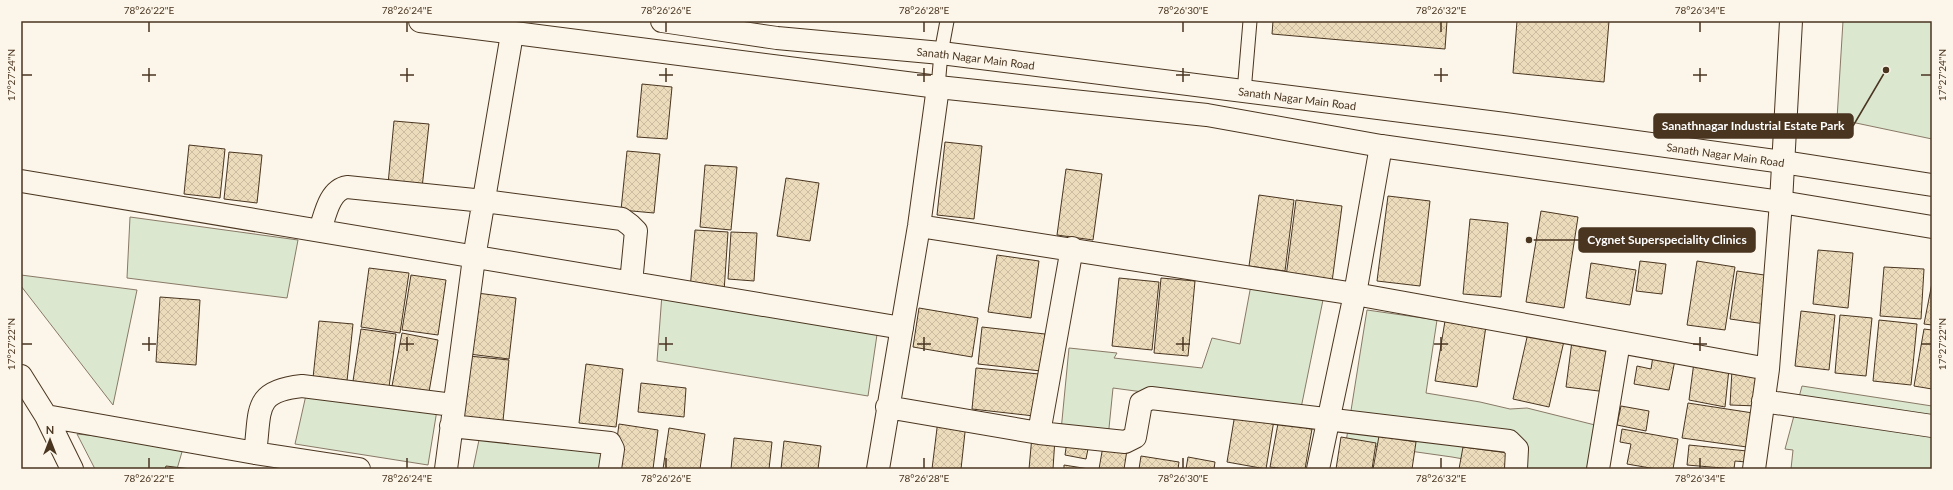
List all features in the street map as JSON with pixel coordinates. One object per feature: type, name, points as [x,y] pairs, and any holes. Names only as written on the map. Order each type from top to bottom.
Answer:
[{"type":"street","points":[[420,21],[512,34],[938,87],[1207,115],[1380,146],[1781,202],[1932,227]]},
{"type":"street","name":"Sanath Nagar Main Road","points":[[662,21],[777,38],[941,53],[1505,124],[1782,162],[1932,185]]},
{"type":"street","points":[[1754,469],[1768,369],[1781,202],[1782,162],[1791,21]]},
{"type":"street","points":[[446,469],[453,405],[474,258],[512,34]]},
{"type":"street","points":[[878,469],[887,407],[919,226],[938,87]]},
{"type":"street","points":[[1318,469],[1355,294],[1380,146]]},
{"type":"street","points":[[21,182],[320,230],[474,258],[902,328]]},
{"type":"street","points":[[320,230],[332,197],[341,188],[484,201],[622,219],[636,231],[631,283]]},
{"type":"street","points":[[919,226],[1072,248],[1355,294],[1768,369]]},
{"type":"street","points":[[1038,433],[1072,248]]},
{"type":"street","points":[[1598,469],[1619,342]]},
{"type":"street","points":[[21,376],[46,416],[72,469]]},
{"type":"street","points":[[255,453],[262,402],[273,392],[283,388],[302,386],[453,405]]},
{"type":"street","points":[[887,407],[1038,433],[1125,442],[1135,436],[1141,403],[1151,398],[1509,441],[1517,449],[1516,469]]},
{"type":"street","points":[[1763,401],[1932,426]]},
{"type":"street","points":[[46,416],[255,453],[359,469]]},
{"type":"street","points":[[451,426],[610,443],[613,449],[610,469]]},
{"type":"lane","points":[[938,87],[941,53],[948,21]]},
{"type":"lane","points":[[1244,92],[1250,21]]},
{"type":"green space","points":[[1843,21],[1932,21],[1932,139],[1837,119]]},
{"type":"green space","points":[[130,217],[298,240],[287,298],[127,278]]},
{"type":"green space","points":[[21,275],[137,290],[113,405],[21,286]]},
{"type":"green space","points":[[1251,285],[1324,295],[1300,413],[1113,388],[1108,438],[1060,441],[1069,348],[1117,353],[1114,358],[1202,368],[1212,338],[1240,344]]},
{"type":"green space","points":[[662,294],[879,321],[868,396],[657,361]]},
{"type":"green space","points":[[1367,310],[1437,320],[1426,393],[1480,402],[1510,409],[1527,408],[1599,426],[1595,469],[1520,469],[1452,457],[1346,442]]},
{"type":"green space","points":[[1802,386],[1932,406],[1932,469],[1791,469],[1793,450],[1785,449]]},
{"type":"green space","points":[[306,395],[437,410],[428,465],[295,444]]},
{"type":"green space","points":[[77,434],[184,445],[177,469],[95,469]]},
{"type":"green space","points":[[480,435],[611,450],[608,469],[473,469]]},
{"type":"building","points":[[1273,21],[1447,21],[1445,49],[1272,34]]},
{"type":"building","points":[[1517,21],[1609,21],[1604,82],[1513,73]]},
{"type":"building","points":[[642,84],[672,87],[667,139],[637,137]]},
{"type":"building","points":[[394,121],[429,124],[422,188],[388,184]]},
{"type":"building","points":[[945,142],[982,146],[974,219],[937,215]]},
{"type":"building","points":[[189,145],[225,149],[220,198],[184,194]]},
{"type":"building","points":[[627,151],[660,154],[654,213],[621,210]]},
{"type":"building","points":[[229,152],[262,155],[257,203],[224,199]]},
{"type":"building","points":[[705,165],[737,167],[731,230],[700,227]]},
{"type":"building","points":[[1066,169],[1102,174],[1093,240],[1057,235]]},
{"type":"building","points":[[786,178],[819,183],[810,241],[777,236]]},
{"type":"building","points":[[1259,195],[1294,200],[1285,271],[1249,266]]},
{"type":"building","points":[[1388,196],[1430,201],[1420,286],[1377,281]]},
{"type":"building","points":[[1296,200],[1342,206],[1332,282],[1286,277]]},
{"type":"building","points":[[1541,211],[1578,217],[1564,308],[1526,302]]},
{"type":"building","points":[[1470,219],[1508,223],[1501,297],[1463,294]]},
{"type":"building","points":[[695,230],[728,232],[724,292],[690,290]]},
{"type":"building","points":[[731,232],[757,233],[754,281],[728,279]]},
{"type":"building","points":[[1818,250],[1853,253],[1848,308],[1813,304]]},
{"type":"building","points":[[997,255],[1039,261],[1031,318],[988,312]]},
{"type":"building","points":[[1640,261],[1666,264],[1662,294],[1636,291]]},
{"type":"building","points":[[1697,261],[1735,267],[1725,330],[1687,325]]},
{"type":"building","points":[[1591,263],[1636,270],[1630,305],[1586,298]]},
{"type":"building","points":[[1884,267],[1924,269],[1921,319],[1880,316]]},
{"type":"building","points":[[369,268],[409,273],[400,333],[361,327]]},
{"type":"building","points":[[1737,271],[1771,276],[1765,324],[1730,319]]},
{"type":"building","points":[[411,275],[446,280],[438,335],[402,330]]},
{"type":"building","points":[[1119,278],[1159,282],[1152,350],[1112,346]]},
{"type":"building","points":[[1161,278],[1195,281],[1188,356],[1154,353]]},
{"type":"building","points":[[1932,283],[1932,325],[1924,324]]},
{"type":"building","points":[[477,293],[516,298],[509,359],[469,354]]},
{"type":"building","points":[[160,297],[200,300],[196,365],[156,362]]},
{"type":"building","points":[[919,308],[978,318],[972,357],[913,347]]},
{"type":"building","points":[[1801,311],[1835,315],[1829,370],[1795,366]]},
{"type":"building","points":[[1840,315],[1872,318],[1866,376],[1835,373]]},
{"type":"building","points":[[1879,320],[1917,324],[1911,385],[1873,381]]},
{"type":"building","points":[[319,321],[353,324],[347,381],[313,378]]},
{"type":"building","points":[[1445,321],[1486,326],[1477,387],[1435,381]]},
{"type":"building","points":[[982,327],[1045,334],[1041,371],[978,364]]},
{"type":"building","points":[[361,329],[396,334],[389,387],[353,381]]},
{"type":"building","points":[[1924,329],[1932,330],[1932,389],[1914,386]]},
{"type":"building","points":[[402,333],[438,340],[429,392],[392,386]]},
{"type":"building","points":[[1528,333],[1564,341],[1549,407],[1513,399]]},
{"type":"building","points":[[1572,341],[1613,346],[1607,392],[1566,387]]},
{"type":"building","points":[[469,356],[509,360],[503,421],[463,417]]},
{"type":"building","points":[[1653,356],[1675,360],[1669,390],[1634,384],[1637,366],[1651,369]]},
{"type":"building","points":[[1694,362],[1729,369],[1725,407],[1689,400]]},
{"type":"building","points":[[586,364],[623,369],[616,427],[579,423]]},
{"type":"building","points":[[976,368],[1039,374],[1034,416],[972,409]]},
{"type":"building","points":[[1732,370],[1760,371],[1758,406],[1730,405]]},
{"type":"building","points":[[641,383],[686,388],[684,417],[638,412]]},
{"type":"building","points":[[1688,403],[1753,413],[1747,447],[1682,438]]},
{"type":"building","points":[[1621,406],[1649,411],[1646,431],[1617,425]]},
{"type":"building","points":[[1235,414],[1274,420],[1266,469],[1227,462]]},
{"type":"building","points":[[1279,418],[1304,422],[1306,428],[1312,429],[1305,469],[1270,467]]},
{"type":"building","points":[[938,420],[966,423],[961,469],[932,469]]},
{"type":"building","points":[[619,424],[658,430],[653,469],[613,469]]},
{"type":"building","points":[[669,428],[705,434],[700,469],[663,469]]},
{"type":"building","points":[[1622,429],[1678,439],[1673,469],[1656,469],[1627,464],[1631,444],[1620,442]]},
{"type":"building","points":[[1032,436],[1055,438],[1053,469],[1029,469]]},
{"type":"building","points":[[1379,436],[1416,442],[1412,469],[1373,469]]},
{"type":"building","points":[[1341,437],[1376,443],[1372,469],[1336,469]]},
{"type":"building","points":[[734,438],[772,442],[769,469],[731,469]]},
{"type":"building","points":[[784,441],[821,446],[818,469],[781,469]]},
{"type":"building","points":[[1067,441],[1089,444],[1086,459],[1065,455]]},
{"type":"building","points":[[1689,445],[1747,451],[1746,462],[1735,461],[1734,469],[1687,465]]},
{"type":"building","points":[[1103,446],[1127,450],[1124,469],[1099,469]]},
{"type":"building","points":[[1463,447],[1508,453],[1505,469],[1459,469]]},
{"type":"building","points":[[1141,456],[1179,462],[1178,469],[1139,469]]},
{"type":"building","points":[[1188,457],[1215,462],[1214,469],[1186,469]]},
{"type":"building","points":[[1064,465],[1089,469],[1064,469]]},
{"type":"building","points":[[166,466],[191,469],[165,469]]},
{"type":"place","name":"Sanathnagar Industrial Estate Park","points":[[1886,70]]},
{"type":"place","name":"Cygnet Superspeciality Clinics","points":[[1529,240]]}]
